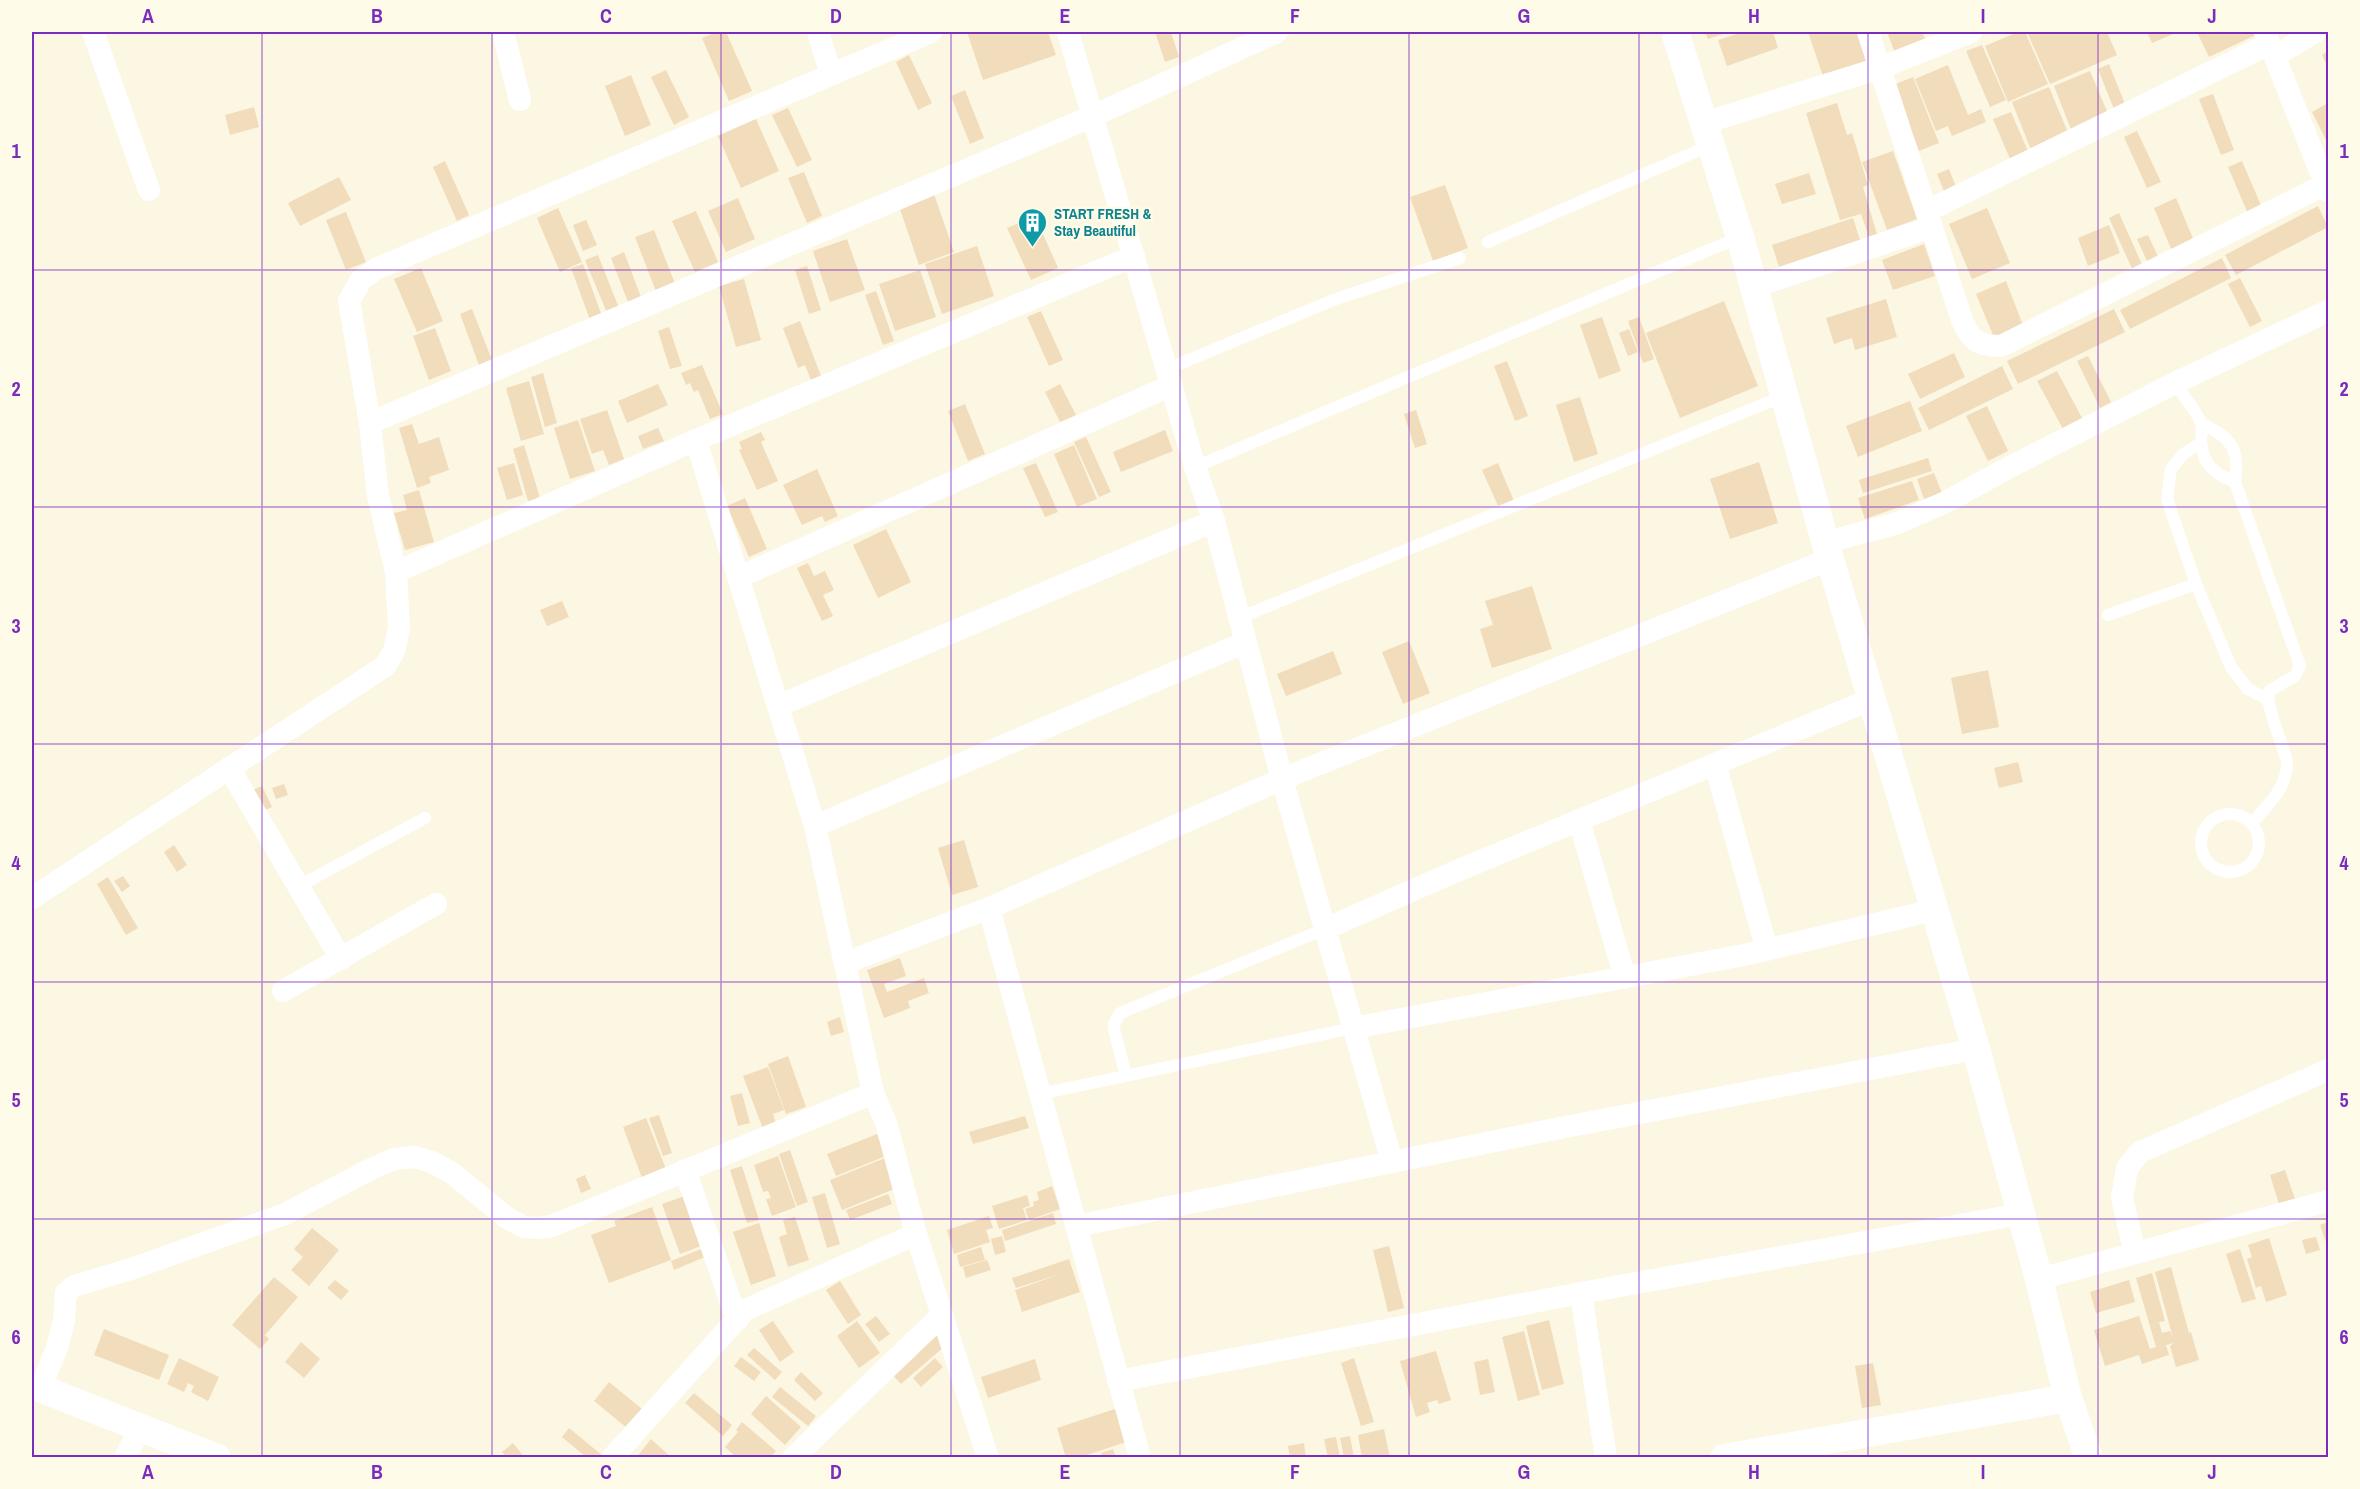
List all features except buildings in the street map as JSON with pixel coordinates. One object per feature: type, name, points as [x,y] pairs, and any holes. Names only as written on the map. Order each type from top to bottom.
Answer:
[{"type":"street","points":[[93,32],[149,190]]},
{"type":"street","points":[[503,32],[520,99]]},
{"type":"street","points":[[818,32],[831,74]]},
{"type":"street","points":[[32,898],[384,666],[394,651],[399,628],[396,572],[378,496],[370,423],[349,301],[361,280],[376,268],[931,32]]},
{"type":"street","points":[[1068,32],[1169,377],[1214,521],[1282,779],[1392,1162]]},
{"type":"street","points":[[370,423],[1093,116],[1277,32]]},
{"type":"street","points":[[1675,32],[1740,237],[1828,551],[1976,1049],[2039,1279],[2068,1398],[2089,1458]]},
{"type":"street","points":[[1868,32],[1968,334],[1977,342],[1987,346],[2001,346],[2328,188],[2270,44]]},
{"type":"street","points":[[1707,134],[1971,32]]},
{"type":"street","points":[[1754,287],[1929,219],[2270,44],[2315,32]]},
{"type":"street","points":[[396,572],[696,440],[1134,256]]},
{"type":"street","points":[[845,963],[989,908],[1282,779],[1898,523],[1948,501],[2175,383],[2328,311]]},
{"type":"street","points":[[739,577],[1169,377]]},
{"type":"street","points":[[696,440],[815,826],[873,1093],[886,1123],[916,1234],[988,1458]]},
{"type":"street","points":[[778,706],[1214,521]]},
{"type":"street","points":[[815,826],[1246,642]]},
{"type":"street","points":[[1325,929],[1452,873],[1872,699]]},
{"type":"street","points":[[1715,764],[1767,950]]},
{"type":"street","points":[[229,768],[341,959]]},
{"type":"street","points":[[1579,820],[1625,978]]},
{"type":"street","points":[[283,991],[436,904]]},
{"type":"street","points":[[989,908],[1140,1458]]},
{"type":"street","points":[[1353,1028],[1767,950],[1934,910]]},
{"type":"street","points":[[1076,1226],[1392,1162],[1976,1049]]},
{"type":"street","points":[[2135,1253],[2122,1198],[2127,1168],[2140,1152],[2328,1070]]},
{"type":"street","points":[[217,1458],[36,1387],[57,1348],[66,1293],[74,1286],[130,1269],[285,1214],[394,1159],[415,1157],[432,1162],[452,1173],[507,1218],[524,1227],[552,1226],[873,1093]]},
{"type":"street","points":[[685,1170],[737,1320]]},
{"type":"street","points":[[2039,1279],[2328,1201]]},
{"type":"street","points":[[1118,1381],[1581,1293],[2021,1214]]},
{"type":"street","points":[[612,1458],[746,1310],[916,1234]]},
{"type":"street","points":[[1581,1293],[1606,1458]]},
{"type":"street","points":[[793,1458],[941,1316]]},
{"type":"street","points":[[1724,1458],[2068,1398]]},
{"type":"street","points":[[125,1458],[140,1428]]},
{"type":"lane","points":[[1488,242],[1707,134]]},
{"type":"lane","points":[[1196,466],[1740,237]]},
{"type":"lane","points":[[1169,377],[1336,299],[1460,258]]},
{"type":"lane","points":[[2175,383],[2202,424],[2221,433],[2230,443],[2236,455],[2238,467],[2235,482],[2300,666],[2295,676],[2270,691],[2267,699],[2278,740],[2288,762],[2283,783],[2252,823]]},
{"type":"lane","points":[[1239,618],[1785,396]]},
{"type":"lane","points":[[2202,424],[2201,443],[2204,459],[2218,476],[2235,482]]},
{"type":"lane","points":[[2201,443],[2183,454],[2171,469],[2167,499],[2196,584],[2231,667],[2248,689],[2267,699]]},
{"type":"lane","points":[[2108,615],[2196,584]]},
{"type":"lane","points":[[2226,814],[2244,817],[2252,823],[2259,839],[2259,849],[2250,865],[2234,873],[2216,869],[2208,864],[2201,847],[2201,838],[2210,822],[2226,814]]},
{"type":"lane","points":[[299,886],[425,818]]},
{"type":"lane","points":[[1126,1076],[1114,1029],[1120,1013],[1325,929]]},
{"type":"lane","points":[[1040,1094],[1353,1028]]},
{"type":"place","name":"START FRESH & Stay Beautiful","points":[[1033,248]]}]
